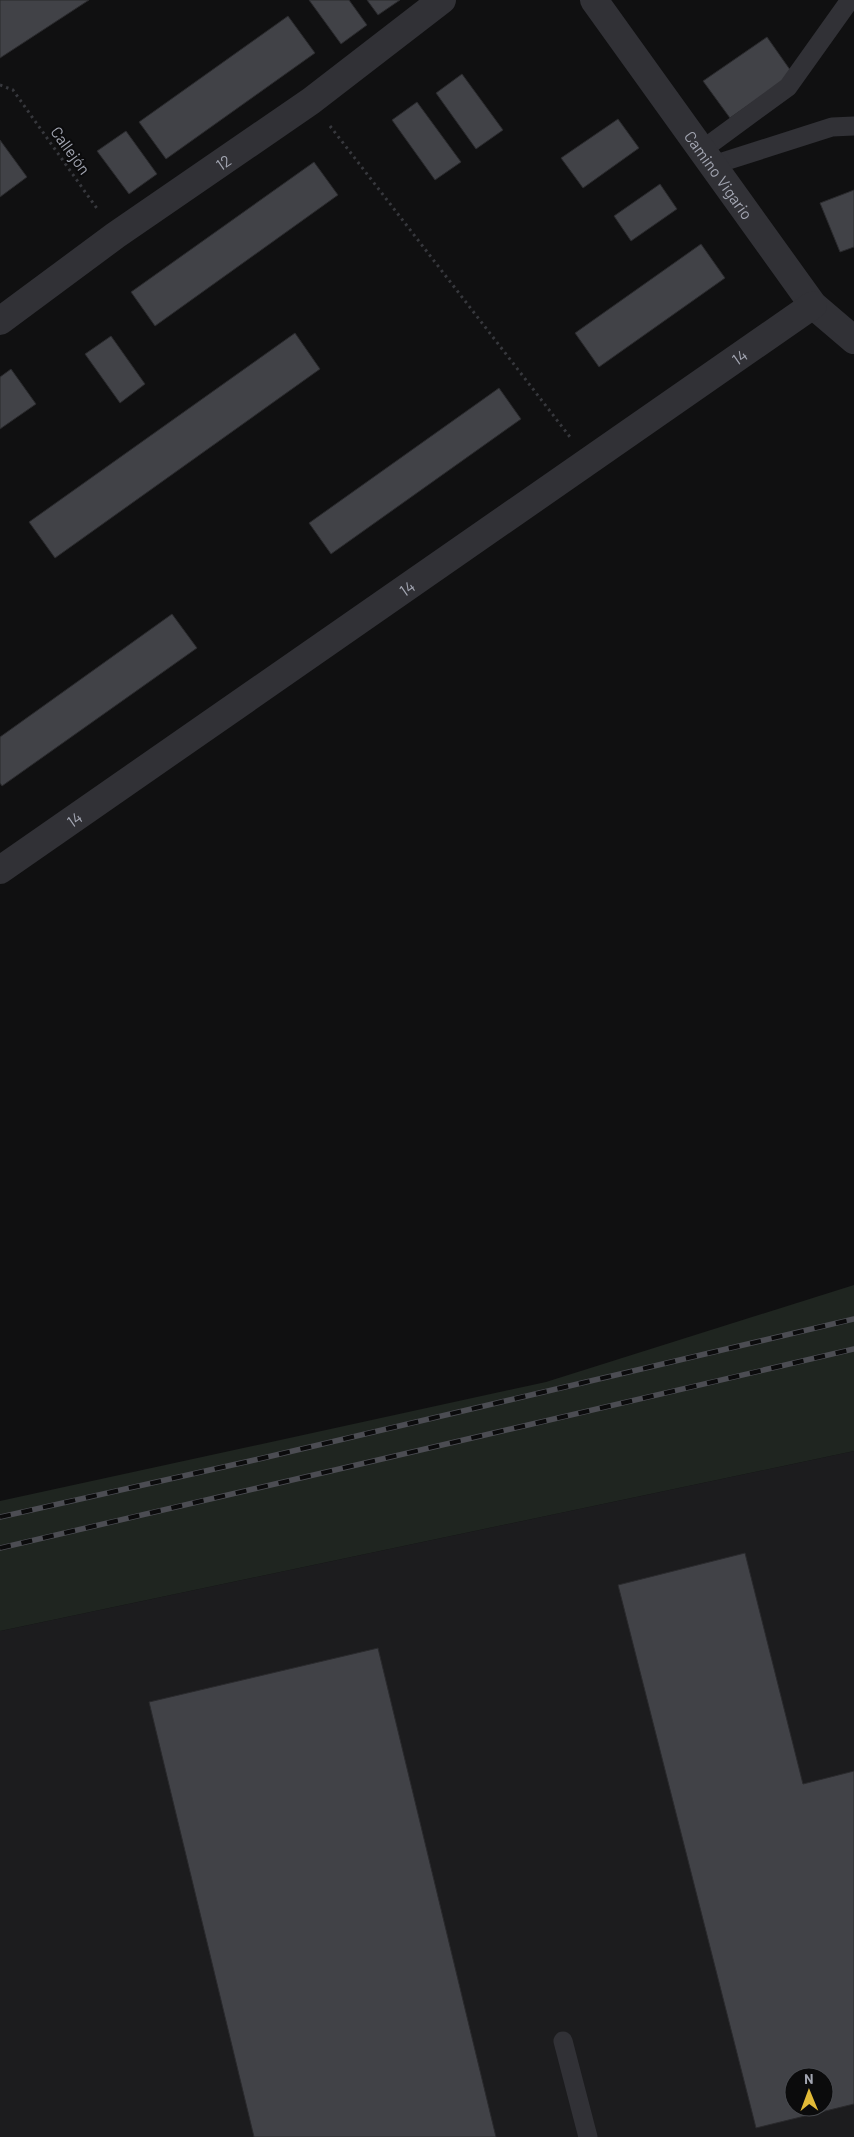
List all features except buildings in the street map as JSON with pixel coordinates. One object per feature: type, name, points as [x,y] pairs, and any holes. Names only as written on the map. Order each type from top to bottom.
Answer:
[{"type":"street","name":"12","points":[[0,321],[116,235],[311,102],[442,0]]},
{"type":"street","name":"Camino Vigario","points":[[594,0],[813,305],[854,340]]},
{"type":"street","name":"14","points":[[0,870],[813,305]]},
{"type":"lane","points":[[707,158],[788,87],[850,0]]},
{"type":"lane","points":[[707,158],[832,127],[854,126]]},
{"type":"lane","points":[[563,2041],[588,2137]]},
{"type":"path","name":"Callejón","points":[[0,85],[13,90],[116,235]]},
{"type":"path","points":[[311,102],[589,461]]},
{"type":"shaded area","points":[[854,1285],[854,1451],[0,1631],[0,1501],[546,1382]]},
{"type":"shaded area","points":[[854,1451],[854,2137],[0,2137],[0,1631]]},
{"type":"railway","points":[[0,1517],[250,1461],[854,1319]]},
{"type":"railway","points":[[0,1548],[854,1349]]}]
